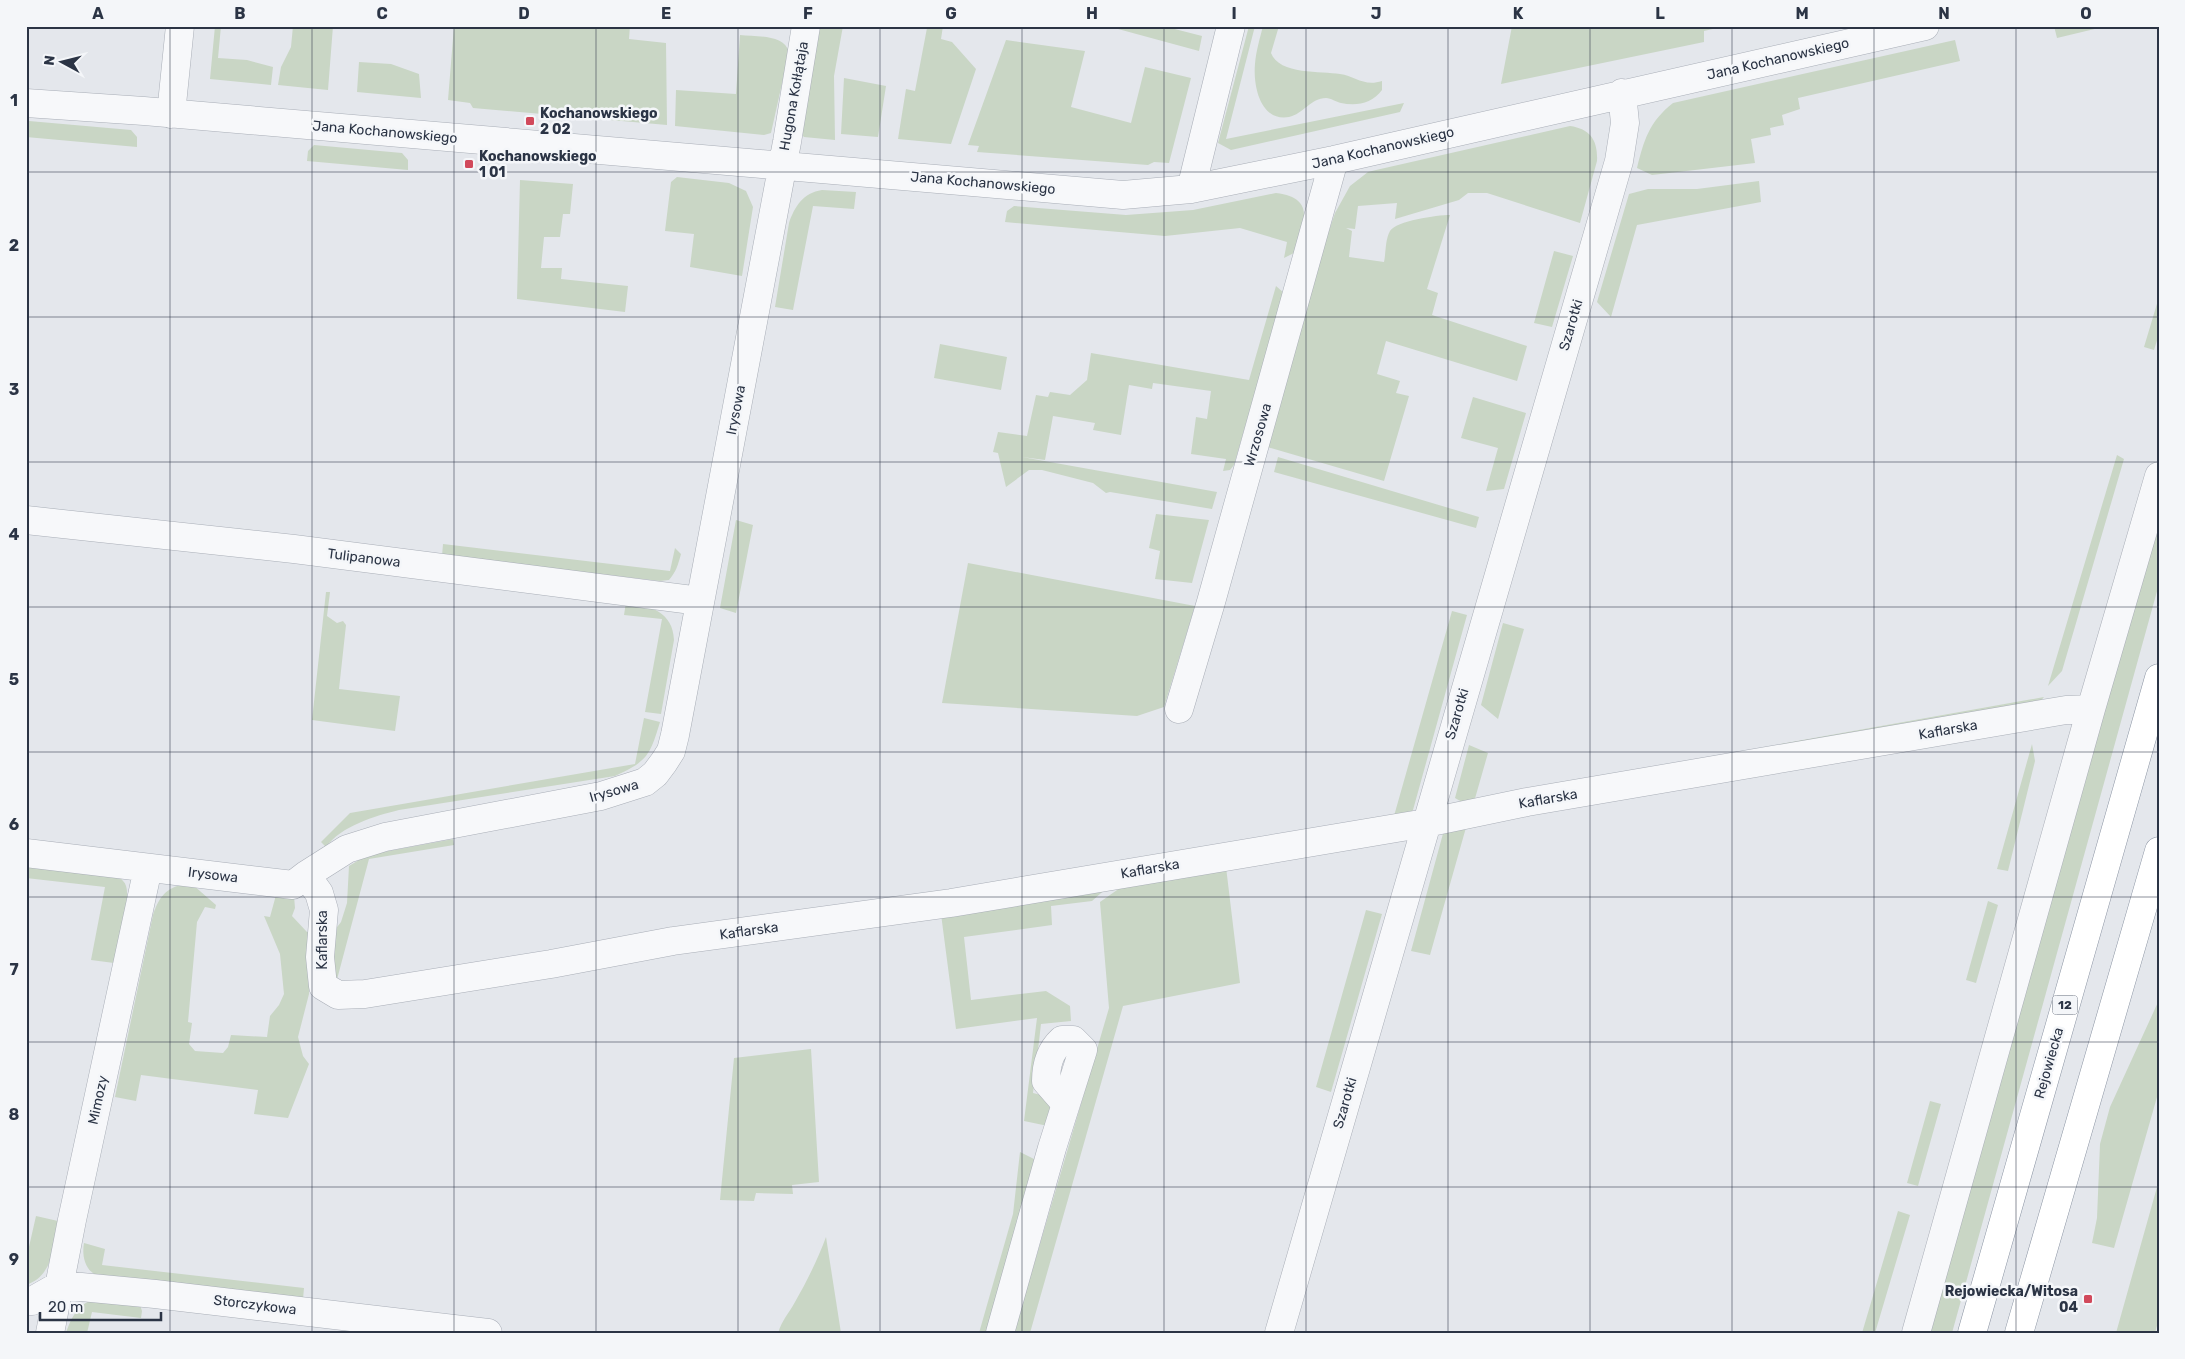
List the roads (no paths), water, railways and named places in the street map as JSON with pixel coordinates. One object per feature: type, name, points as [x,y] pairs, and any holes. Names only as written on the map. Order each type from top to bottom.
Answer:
[{"type":"highway","name":"Rejowiecka","points":[[1972,1333],[2159,678]]},
{"type":"highway","points":[[2020,1333],[2159,851]]},
{"type":"street","points":[[171,114],[180,26]]},
{"type":"street","name":"Hugona Kołłątaja","points":[[782,166],[806,26]]},
{"type":"street","points":[[1190,189],[1231,26]]},
{"type":"street","name":"Jana Kochanowskiego","points":[[26,103],[1123,195],[1190,189],[1334,160],[1622,93],[1925,26]]},
{"type":"street","name":"Szarotki","points":[[1279,1333],[1619,161],[1625,123],[1622,93]]},
{"type":"street","name":"Wrzosowa","points":[[1179,709],[1211,602],[1334,160]]},
{"type":"street","name":"Irysowa","points":[[26,852],[293,885],[347,849],[385,837],[602,796],[645,782],[655,774],[671,751],[782,166]]},
{"type":"street","points":[[1916,1333],[2091,709],[2159,476]]},
{"type":"street","name":"Tulipanowa","points":[[26,520],[294,549],[700,601]]},
{"type":"street","name":"Kaflarska","points":[[306,875],[319,893],[324,910],[320,957],[323,986],[338,994],[364,994],[552,964],[673,941],[951,903],[1426,823],[1527,802],[1739,765],[2066,710],[2091,709]]},
{"type":"street","name":"Mimozy","points":[[50,1333],[72,1220],[148,868]]},
{"type":"street","points":[[1000,1333],[1066,1104]]},
{"type":"street","points":[[26,1301],[32,1301],[60,1284]]},
{"type":"street","name":"Storczykowa","points":[[60,1284],[488,1333]]},
{"type":"place","name":"Kochanowskiego 2 02","points":[[530,121]]},
{"type":"place","name":"Kochanowskiego 1 01","points":[[469,164]]},
{"type":"place","name":"Rejowiecka/Witosa 04","points":[[2088,1299]]}]
